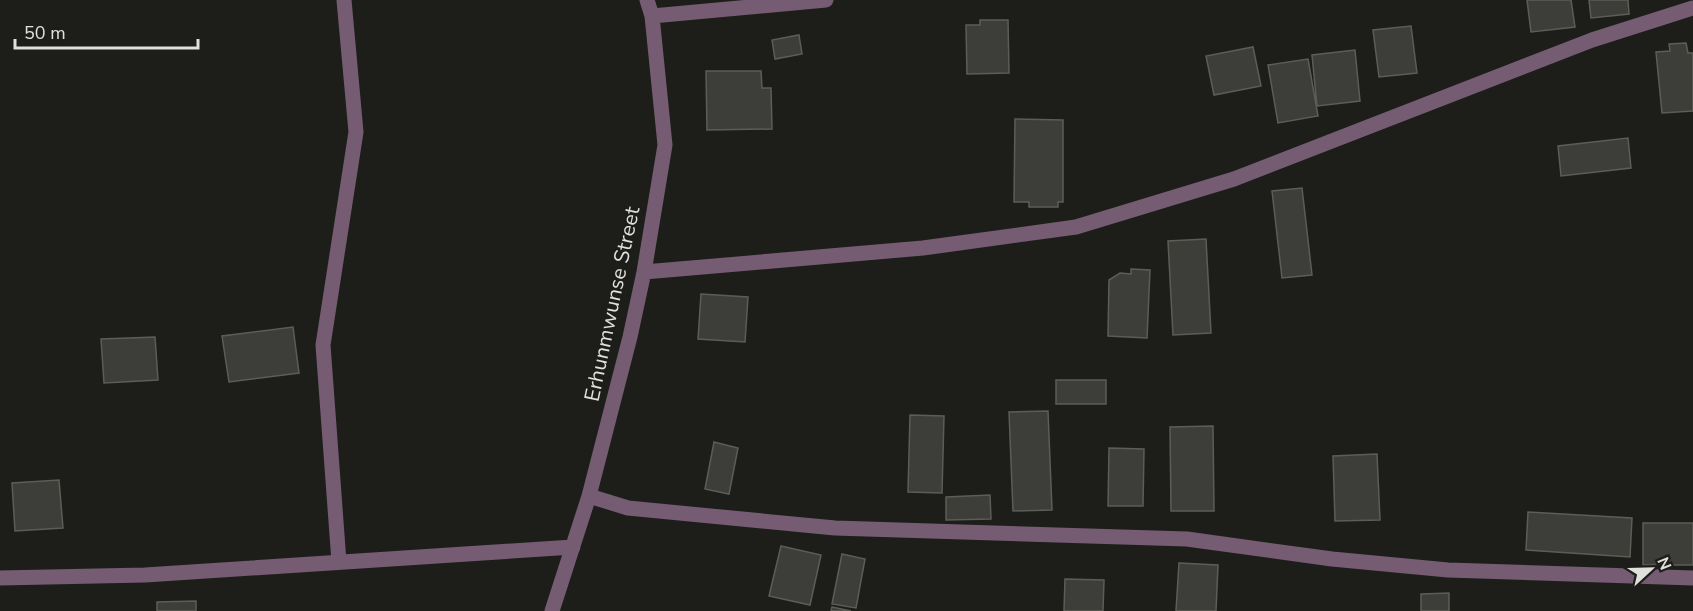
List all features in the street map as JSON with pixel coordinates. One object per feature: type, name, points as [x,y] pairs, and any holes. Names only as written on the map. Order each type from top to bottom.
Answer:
[{"type":"street","points":[[339,562],[323,345],[356,132],[344,0]]},
{"type":"street","name":"Erhunmwunse Street","points":[[552,611],[589,496],[630,337],[644,272],[665,145],[652,16],[647,0]]},
{"type":"street","points":[[652,16],[826,0]]},
{"type":"street","points":[[644,272],[923,248],[1076,227],[1234,179],[1592,39],[1693,8]]},
{"type":"street","points":[[589,496],[628,508],[835,528],[1187,539],[1448,570],[1693,578]]},
{"type":"street","points":[[0,578],[145,575],[573,547]]},
{"type":"building","points":[[1527,0],[1571,0],[1575,27],[1531,32]]},
{"type":"building","points":[[1589,0],[1628,0],[1629,14],[1591,18]]},
{"type":"building","points":[[980,20],[1008,20],[1009,73],[967,74],[966,25],[980,25]]},
{"type":"building","points":[[1411,26],[1417,73],[1379,77],[1373,30]]},
{"type":"building","points":[[799,35],[802,54],[775,59],[772,40]]},
{"type":"building","points":[[1686,43],[1688,53],[1693,53],[1693,111],[1662,113],[1656,52],[1670,51],[1669,44]]},
{"type":"building","points":[[1253,47],[1261,86],[1214,95],[1206,56]]},
{"type":"building","points":[[1355,50],[1360,101],[1317,106],[1312,55]]},
{"type":"building","points":[[1308,59],[1318,116],[1278,123],[1268,65]]},
{"type":"building","points":[[706,71],[761,71],[762,88],[771,88],[772,129],[707,130]]},
{"type":"building","points":[[1015,119],[1063,120],[1063,202],[1058,202],[1058,207],[1029,207],[1029,202],[1014,202]]},
{"type":"building","points":[[1628,138],[1631,168],[1561,176],[1558,146]]},
{"type":"building","points":[[1302,188],[1312,275],[1282,278],[1272,191]]},
{"type":"building","points":[[1206,239],[1211,333],[1173,335],[1168,241]]},
{"type":"building","points":[[1131,269],[1150,270],[1147,338],[1108,336],[1109,280],[1120,273],[1131,274]]},
{"type":"building","points":[[701,294],[748,297],[745,342],[698,339]]},
{"type":"building","points":[[293,327],[299,373],[229,382],[222,336]]},
{"type":"building","points":[[155,337],[158,380],[104,383],[101,339]]},
{"type":"building","points":[[1056,380],[1106,380],[1106,404],[1056,404]]},
{"type":"building","points":[[1048,411],[1052,510],[1013,511],[1009,412]]},
{"type":"building","points":[[910,415],[944,416],[942,493],[908,492]]},
{"type":"building","points":[[1213,426],[1214,511],[1171,511],[1170,427]]},
{"type":"building","points":[[714,442],[738,448],[729,494],[705,489]]},
{"type":"building","points":[[1109,448],[1144,449],[1143,506],[1108,506]]},
{"type":"building","points":[[1377,454],[1380,520],[1335,521],[1333,456]]},
{"type":"building","points":[[59,480],[63,528],[15,531],[12,483]]},
{"type":"building","points":[[990,495],[991,519],[946,520],[946,497]]},
{"type":"building","points":[[1528,512],[1632,518],[1630,557],[1526,550]]},
{"type":"building","points":[[1643,523],[1693,523],[1693,565],[1643,565]]},
{"type":"building","points":[[781,546],[821,555],[810,605],[769,596]]},
{"type":"building","points":[[842,554],[865,559],[856,608],[832,604]]},
{"type":"building","points":[[1179,563],[1218,565],[1216,611],[1176,611]]},
{"type":"building","points":[[1065,579],[1104,580],[1103,611],[1064,611]]},
{"type":"building","points":[[1449,593],[1449,611],[1421,611],[1421,594]]},
{"type":"building","points":[[196,601],[196,611],[157,611],[157,602]]},
{"type":"building","points":[[832,607],[851,611],[831,611]]}]
